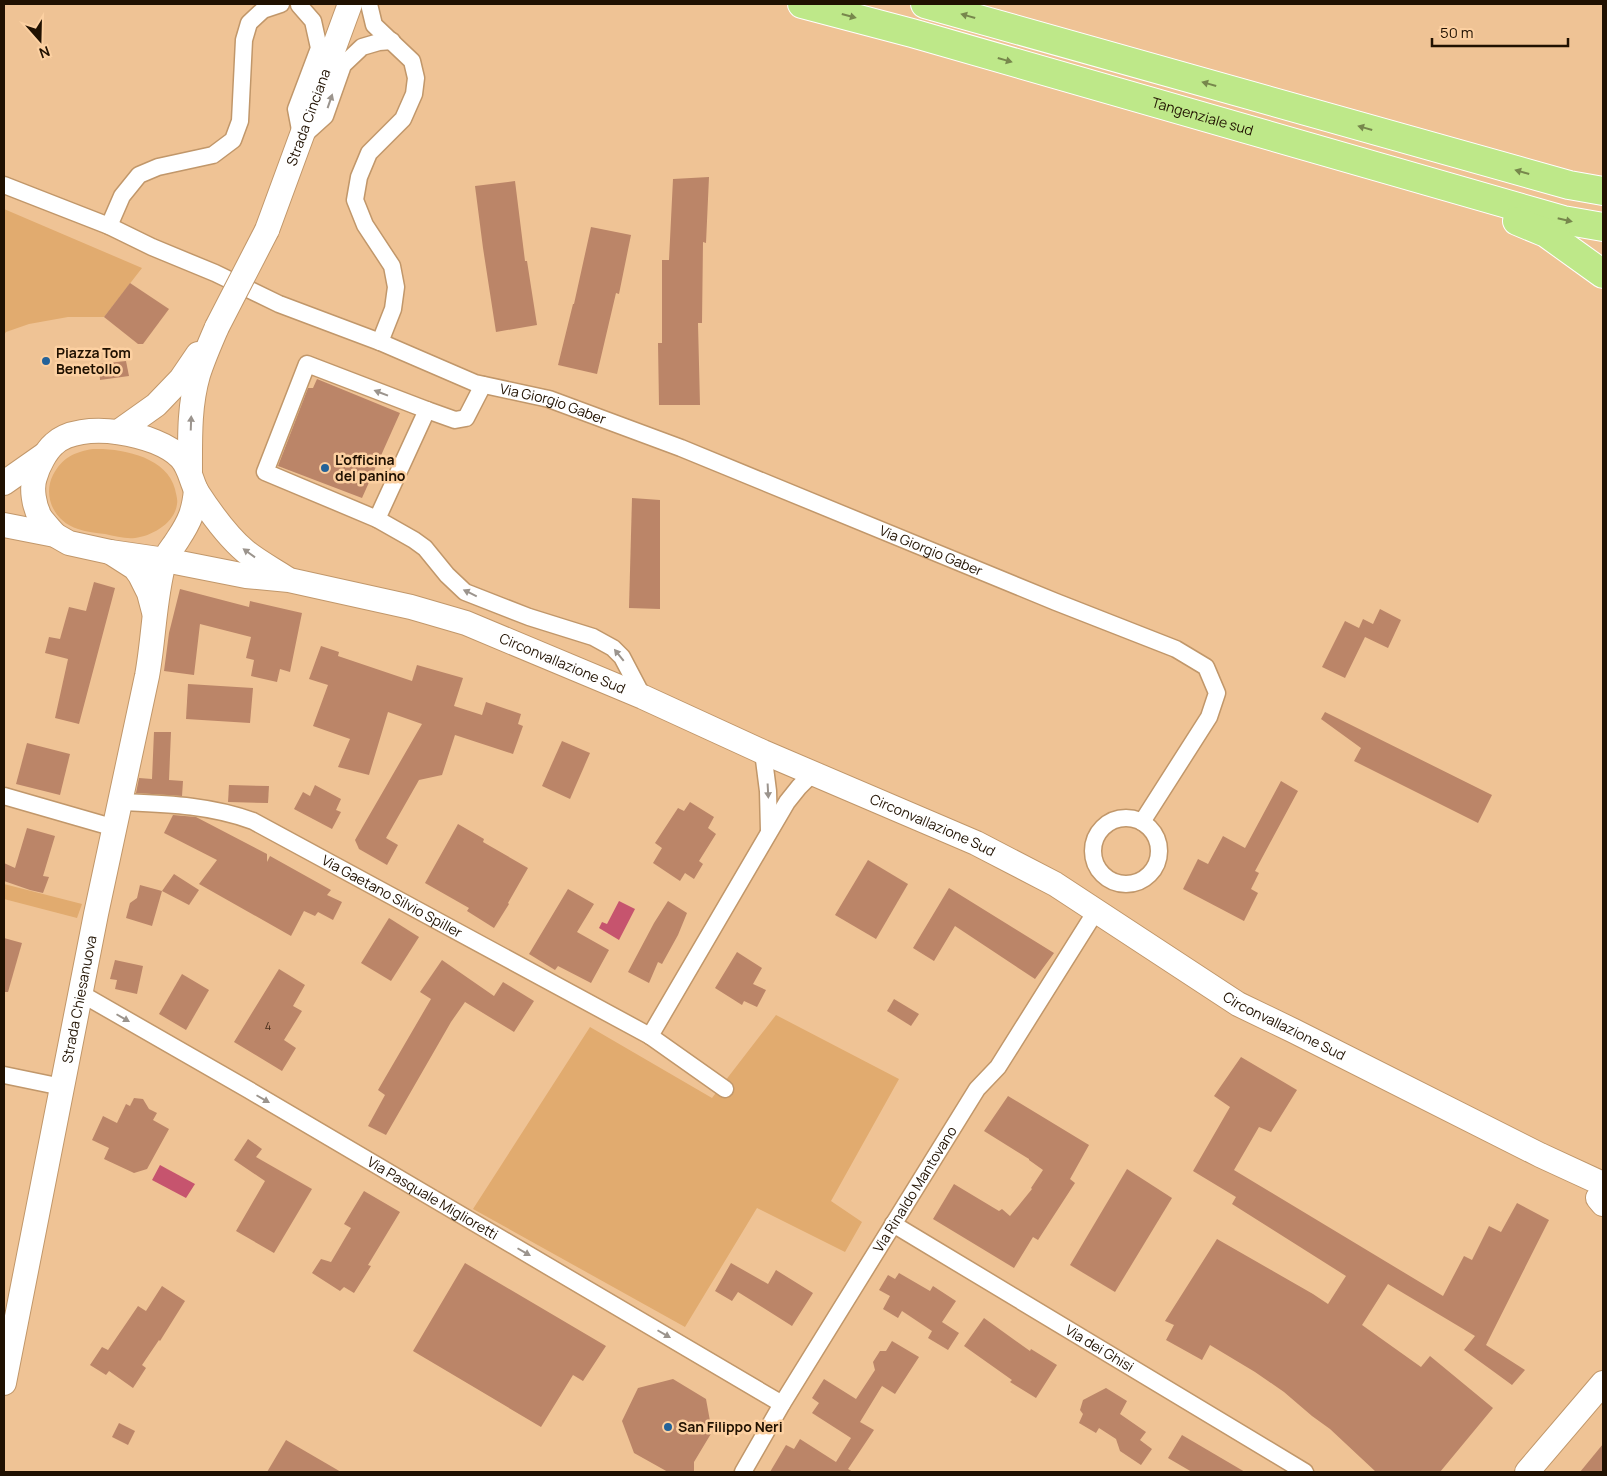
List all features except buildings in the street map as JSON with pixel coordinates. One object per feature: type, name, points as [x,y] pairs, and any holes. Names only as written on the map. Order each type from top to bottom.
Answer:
[{"type":"highway","name":"Tangenziale sud","points":[[802,4],[1301,143],[1563,220],[1603,227]]},
{"type":"highway","points":[[925,4],[1569,185],[1603,191]]},
{"type":"highway","points":[[1301,143],[1327,164],[1476,204],[1546,233],[1603,274]]},
{"type":"main road","name":"Strada Cinciana","points":[[216,327],[267,230],[350,4]]},
{"type":"main road","points":[[118,432],[156,405],[172,389],[181,379],[216,327]]},
{"type":"main road","points":[[154,615],[165,560],[194,510],[191,412],[198,374],[216,327]]},
{"type":"main road","name":"Circonvallazione Sud","points":[[54,535],[40,517],[34,500],[34,477],[46,454],[54,443],[67,436],[87,431],[118,432],[146,438],[167,447],[181,458],[217,520],[244,550],[289,580]]},
{"type":"main road","name":"Circonvallazione Sud","points":[[4,483],[46,454]]},
{"type":"main road","points":[[4,525],[54,535],[69,543],[110,552],[165,560]]},
{"type":"main road","points":[[110,552],[135,568],[140,575],[149,593],[154,615]]},
{"type":"main road","name":"Circonvallazione Sud","points":[[165,560],[246,576],[289,580],[411,607],[466,623],[643,697],[763,752],[976,843],[1055,884],[1238,1004],[1540,1155],[1602,1197]]},
{"type":"main road","name":"Strada Chiesanuova","points":[[4,1383],[80,993],[153,647],[154,615]]},
{"type":"main road","points":[[1535,1469],[1603,1384]]},
{"type":"street","points":[[109,226],[122,196],[139,175],[158,167],[214,155],[232,140],[240,121],[244,40],[250,23],[263,10],[281,4]]},
{"type":"street","points":[[299,4],[313,21],[319,48],[296,109],[301,138]]},
{"type":"street","points":[[369,4],[374,25],[412,61],[416,78],[414,94],[403,119],[369,153],[359,177],[355,200],[365,225],[392,266],[396,287],[393,309],[380,342]]},
{"type":"street","points":[[301,138],[325,116],[343,65],[362,47],[378,42],[392,41]]},
{"type":"street","name":"Via Giorgio Gaber","points":[[4,185],[109,226],[279,304],[380,342],[475,383],[549,398],[681,448],[1047,599],[1176,648],[1206,667],[1217,693],[1209,717],[1142,822]]},
{"type":"street","name":"Via Giorgio Gaber","points":[[377,519],[265,472],[307,364],[455,420],[466,418],[483,385]]},
{"type":"street","points":[[427,410],[377,519],[425,548],[447,576],[466,592],[529,618],[593,637],[613,648],[622,657],[643,697]]},
{"type":"street","points":[[763,752],[768,782],[769,831]]},
{"type":"street","points":[[650,1036],[769,831],[799,786],[813,773]]},
{"type":"street","points":[[4,796],[115,828]]},
{"type":"street","name":"Via Gaetano Silvio Spiller","points":[[121,802],[188,805],[224,812],[253,821],[650,1036],[724,1089]]},
{"type":"street","points":[[1131,818],[1142,822],[1154,833],[1160,847],[1156,868],[1140,882],[1125,884],[1110,880],[1101,873],[1095,863],[1093,852],[1095,840],[1100,830],[1120,819],[1131,818]]},
{"type":"street","name":"Via Rinaldo Mantovano","points":[[743,1472],[782,1404],[977,1089],[998,1067],[1096,911]]},
{"type":"street","name":"Via Pasquale Miglioretti","points":[[80,993],[258,1095],[782,1404]]},
{"type":"street","points":[[4,1075],[62,1087]]},
{"type":"street","name":"Via dei Ghisi","points":[[894,1224],[1305,1472]]},
{"type":"shaded area","points":[[4,209],[142,268],[104,317],[68,317],[29,324],[6,332],[4,335]]},
{"type":"shaded area","points":[[93,449],[117,450],[130,453],[153,462],[163,469],[175,489],[177,501],[175,511],[167,523],[148,535],[131,538],[78,529],[70,526],[57,515],[50,500],[49,492],[53,475],[60,464],[69,457]]},
{"type":"shaded area","points":[[4,884],[82,904],[77,918],[4,899]]},
{"type":"shaded area","points":[[619,901],[635,909],[619,940],[599,928],[602,922],[607,924]]},
{"type":"shaded area","points":[[776,1015],[899,1079],[831,1201],[862,1222],[845,1252],[757,1208],[685,1327],[473,1209],[590,1027],[712,1098]]},
{"type":"shaded area","points":[[160,1165],[195,1184],[186,1198],[152,1180]]},
{"type":"place","name":"Piazza Tom Benetollo","points":[[46,361]]},
{"type":"place","name":"L'officina del panino","points":[[325,468]]},
{"type":"place","name":"San Filippo Neri","points":[[668,1427]]}]
